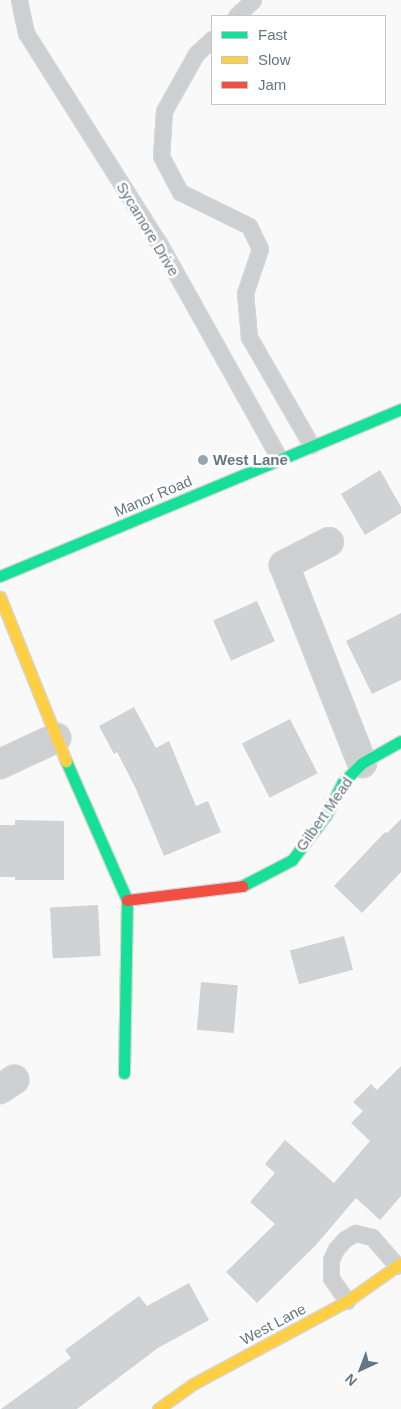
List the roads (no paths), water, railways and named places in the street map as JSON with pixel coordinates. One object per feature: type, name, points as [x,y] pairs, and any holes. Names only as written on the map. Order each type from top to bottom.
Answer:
[{"type":"street","name":"Manor Road","points":[[0,576],[279,458],[401,409]]},
{"type":"street","points":[[329,542],[284,565],[362,764]]},
{"type":"street","points":[[0,597],[56,738],[127,900],[124,1073]]},
{"type":"street","points":[[0,764],[56,738]]},
{"type":"street","name":"Gilbert Mead","points":[[127,900],[240,887],[292,860],[326,815],[344,782],[362,764],[401,741]]},
{"type":"street","name":"West Lane","points":[[158,1409],[193,1384],[347,1301],[399,1264]]},
{"type":"lane","name":"Sycamore Drive","points":[[19,0],[26,33],[159,243],[279,458]]},
{"type":"lane","points":[[237,15],[253,0]]},
{"type":"lane","points":[[211,39],[196,54],[164,111],[160,156],[180,192],[249,226],[260,249],[245,292],[249,337],[311,446]]},
{"type":"lane","points":[[347,1301],[331,1278],[331,1260],[336,1249],[345,1239],[355,1233],[372,1237],[399,1264]]},
{"type":"place","name":"West Lane","points":[[203,460]]}]
